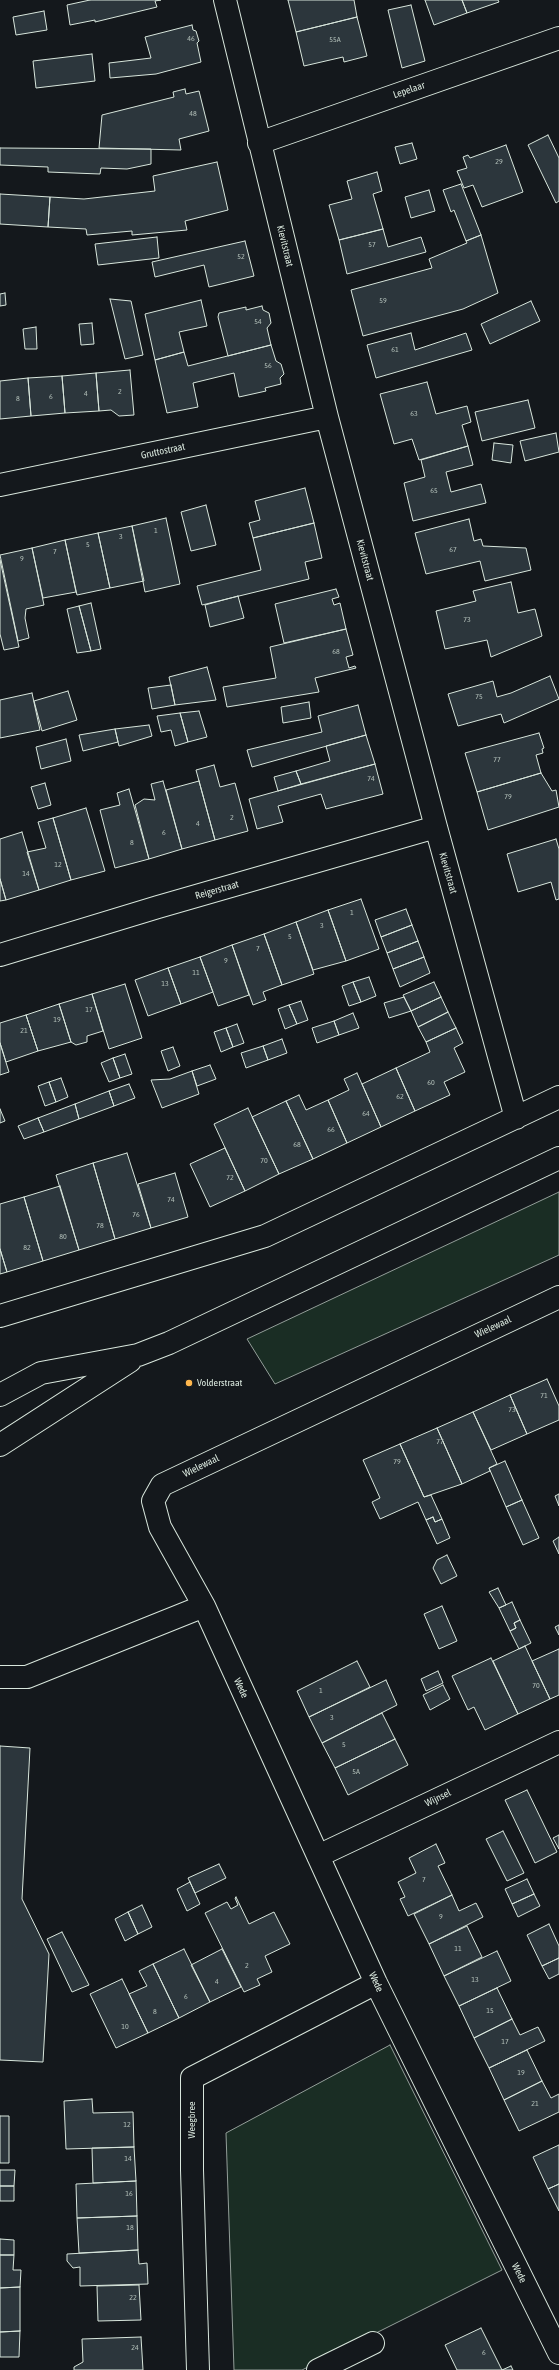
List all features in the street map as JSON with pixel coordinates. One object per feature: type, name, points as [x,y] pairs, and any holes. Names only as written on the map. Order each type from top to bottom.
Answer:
[{"type":"street","name":"Kievitstraat","points":[[225,0],[327,417],[436,827],[516,1118]]},
{"type":"street","name":"Lepelaar","points":[[259,143],[559,38]]},
{"type":"street","name":"Gruttostraat","points":[[0,485],[327,417]]},
{"type":"street","name":"Reigerstraat","points":[[0,955],[158,907],[436,827]]},
{"type":"street","points":[[0,1316],[265,1236],[559,1098]]},
{"type":"street","points":[[0,1395],[41,1373],[138,1355],[169,1343],[559,1158]]},
{"type":"street","name":"Wielewaal","points":[[204,1606],[160,1527],[153,1501],[162,1485],[559,1297]]},
{"type":"street","points":[[0,1445],[138,1355]]},
{"type":"street","points":[[0,1677],[27,1677],[204,1606]]},
{"type":"street","name":"Wede","points":[[204,1606],[376,1983],[559,2353]]},
{"type":"street","name":"Wijnsel","points":[[318,1856],[559,1742]]},
{"type":"street","name":"Weegbree","points":[[198,2370],[192,2170],[192,2078],[376,1983]]},
{"type":"street","points":[[318,2370],[373,2343]]},
{"type":"green space","points":[[559,1192],[559,1255],[275,1384],[247,1339]]},
{"type":"green space","points":[[390,2045],[502,2270],[302,2370],[234,2370],[226,2133]]},
{"type":"building","points":[[90,0],[161,0],[155,1],[157,7],[95,22],[95,20],[70,25],[67,5]]},
{"type":"building","points":[[288,0],[354,0],[357,17],[296,32]]},
{"type":"building","points":[[425,0],[462,0],[467,13],[434,25]]},
{"type":"building","points":[[462,0],[498,0],[499,2],[467,13]]},
{"type":"building","points":[[411,5],[425,61],[402,68],[388,10]]},
{"type":"building","points":[[44,11],[47,30],[16,35],[13,17]]},
{"type":"building","points":[[357,17],[367,56],[344,62],[343,57],[304,66],[296,32]]},
{"type":"building","points":[[192,25],[193,30],[196,31],[199,41],[197,43],[201,62],[156,74],[110,78],[109,63],[151,58],[145,37]]},
{"type":"building","points":[[92,54],[95,81],[36,88],[33,61]]},
{"type":"building","points":[[185,89],[186,94],[199,91],[209,131],[179,139],[181,150],[99,148],[102,115],[174,97],[173,92]]},
{"type":"building","points":[[548,135],[559,158],[559,201],[556,203],[528,145]]},
{"type":"building","points":[[412,143],[417,159],[400,164],[395,147]]},
{"type":"building","points":[[506,145],[523,192],[482,207],[473,185],[464,188],[457,171],[467,168],[463,157],[468,155],[470,158]]},
{"type":"building","points":[[0,148],[151,149],[151,164],[127,169],[101,168],[100,174],[48,172],[48,167],[0,165]]},
{"type":"building","points":[[217,162],[228,210],[185,221],[187,230],[132,235],[132,231],[87,235],[86,229],[48,227],[50,197],[84,199],[155,191],[153,176]]},
{"type":"building","points":[[377,172],[382,191],[373,194],[383,229],[339,240],[329,205],[352,199],[347,181]]},
{"type":"building","points":[[461,184],[481,235],[466,241],[454,210],[451,212],[443,190]]},
{"type":"building","points":[[429,190],[435,211],[411,218],[405,197]]},
{"type":"building","points":[[0,194],[50,197],[48,227],[0,224]]},
{"type":"building","points":[[383,229],[388,247],[421,237],[426,252],[347,274],[339,240]]},
{"type":"building","points":[[481,235],[498,293],[463,309],[363,336],[351,290],[432,268],[429,259],[467,243],[466,241]]},
{"type":"building","points":[[157,237],[159,258],[98,265],[95,244]]},
{"type":"building","points":[[245,241],[254,276],[209,287],[204,265],[155,277],[152,262]]},
{"type":"building","points":[[5,293],[6,305],[0,306],[0,294]]},
{"type":"building","points":[[110,299],[131,301],[143,355],[125,359]]},
{"type":"building","points":[[201,300],[207,326],[179,332],[184,352],[155,360],[145,314]]},
{"type":"building","points":[[531,301],[540,321],[490,344],[481,324]]},
{"type":"building","points":[[262,306],[263,310],[269,313],[271,323],[267,328],[271,345],[228,356],[218,317],[219,313],[246,307],[246,310]]},
{"type":"building","points":[[92,323],[94,344],[81,345],[79,324]]},
{"type":"building","points":[[36,327],[37,349],[25,349],[23,329]]},
{"type":"building","points":[[411,333],[415,350],[466,333],[472,350],[376,378],[367,345]]},
{"type":"building","points":[[271,345],[276,361],[281,364],[284,374],[280,378],[281,384],[265,388],[266,391],[239,397],[234,373],[193,383],[198,407],[167,413],[155,360],[184,352],[188,366]]},
{"type":"building","points":[[130,370],[134,415],[119,416],[111,410],[99,411],[96,373]]},
{"type":"building","points":[[96,373],[99,411],[65,413],[62,376]]},
{"type":"building","points":[[62,376],[65,413],[31,416],[28,378]]},
{"type":"building","points":[[28,378],[31,416],[0,419],[0,381]]},
{"type":"building","points":[[427,382],[436,414],[467,406],[471,422],[462,425],[468,446],[419,460],[412,439],[394,444],[380,394]]},
{"type":"building","points":[[528,400],[535,428],[482,441],[475,412]]},
{"type":"building","points":[[556,433],[559,452],[525,461],[520,441]]},
{"type":"building","points":[[494,443],[513,445],[511,463],[492,460]]},
{"type":"building","points":[[468,446],[473,465],[446,472],[451,492],[481,484],[486,503],[413,521],[404,483],[425,477],[421,460]]},
{"type":"building","points":[[305,488],[314,523],[253,538],[249,523],[260,520],[255,501]]},
{"type":"building","points":[[206,505],[216,545],[191,551],[181,512]]},
{"type":"building","points":[[166,518],[180,584],[145,592],[132,526]]},
{"type":"building","points":[[469,519],[474,541],[481,539],[483,546],[526,548],[531,570],[485,581],[480,561],[426,574],[415,533]]},
{"type":"building","points":[[314,523],[322,558],[305,562],[309,579],[202,605],[197,586],[261,570],[253,538]]},
{"type":"building","points":[[132,526],[144,581],[110,588],[98,533]]},
{"type":"building","points":[[98,533],[110,588],[77,595],[65,540]]},
{"type":"building","points":[[65,540],[76,592],[43,598],[32,548]]},
{"type":"building","points":[[32,548],[44,605],[26,609],[25,618],[29,638],[18,641],[0,555]]},
{"type":"building","points":[[0,560],[19,647],[4,650],[0,634]]},
{"type":"building","points":[[511,582],[518,613],[535,609],[542,636],[491,657],[487,640],[445,649],[436,611],[476,601],[473,591]]},
{"type":"building","points":[[336,589],[339,597],[332,599],[334,605],[340,603],[346,629],[284,643],[275,604]]},
{"type":"building","points":[[238,596],[244,618],[210,627],[205,605]]},
{"type":"building","points":[[91,603],[101,649],[91,651],[79,606]]},
{"type":"building","points":[[79,606],[91,651],[77,653],[67,609]]},
{"type":"building","points":[[346,629],[353,655],[346,657],[349,668],[355,666],[356,668],[315,678],[319,692],[227,707],[223,687],[276,678],[270,647]]},
{"type":"building","points":[[207,667],[216,700],[175,705],[169,677]]},
{"type":"building","points":[[550,676],[559,699],[504,723],[501,714],[458,726],[448,694],[493,681],[497,697],[511,693]]},
{"type":"building","points":[[171,685],[175,705],[152,709],[148,688]]},
{"type":"building","points":[[68,691],[77,720],[42,731],[34,701]]},
{"type":"building","points":[[32,693],[40,730],[0,738],[0,700]]},
{"type":"building","points":[[309,702],[311,718],[283,723],[281,707]]},
{"type":"building","points":[[358,705],[366,735],[252,767],[247,750],[322,732],[318,716]]},
{"type":"building","points":[[199,711],[207,737],[188,742],[180,713]]},
{"type":"building","points":[[180,713],[188,742],[175,746],[171,730],[161,732],[157,716]]},
{"type":"building","points":[[149,725],[152,736],[119,746],[115,729]]},
{"type":"building","points":[[115,729],[118,742],[83,751],[79,735]]},
{"type":"building","points":[[539,733],[544,748],[542,749],[543,753],[536,755],[541,773],[477,792],[465,753]]},
{"type":"building","points":[[366,735],[375,764],[301,784],[296,771],[330,761],[326,746]]},
{"type":"building","points":[[66,739],[71,761],[41,769],[36,747]]},
{"type":"building","points":[[375,764],[383,794],[326,809],[321,794],[278,806],[283,822],[257,829],[249,799]]},
{"type":"building","points":[[214,765],[220,787],[235,783],[248,831],[215,840],[196,770]]},
{"type":"building","points":[[296,771],[301,784],[278,791],[274,777]]},
{"type":"building","points":[[541,773],[552,791],[556,790],[559,807],[488,830],[477,792]]},
{"type":"building","points":[[163,781],[182,849],[149,859],[135,805],[144,799],[155,800],[151,784]]},
{"type":"building","points":[[199,781],[215,840],[182,849],[166,790]]},
{"type":"building","points":[[45,783],[51,805],[38,809],[31,787]]},
{"type":"building","points":[[129,789],[149,859],[115,868],[100,810],[120,805],[117,793]]},
{"type":"building","points":[[86,808],[105,871],[71,880],[53,818]]},
{"type":"building","points":[[53,818],[71,880],[39,890],[27,852],[46,848],[38,822]]},
{"type":"building","points":[[22,832],[39,890],[6,900],[0,879],[0,839]]},
{"type":"building","points":[[556,839],[559,849],[559,899],[556,900],[551,882],[518,892],[507,854]]},
{"type":"building","points":[[0,879],[6,900],[0,901]]},
{"type":"building","points":[[361,899],[379,949],[346,961],[328,910]]},
{"type":"building","points":[[406,909],[412,925],[381,937],[375,920]]},
{"type":"building","points":[[328,910],[346,961],[313,970],[296,922]]},
{"type":"building","points":[[296,922],[314,974],[282,985],[264,934]]},
{"type":"building","points":[[412,925],[418,941],[387,953],[381,937]]},
{"type":"building","points":[[264,934],[282,985],[263,992],[266,1000],[253,1005],[232,945]]},
{"type":"building","points":[[418,941],[424,957],[393,969],[387,953]]},
{"type":"building","points":[[232,945],[249,995],[218,1006],[200,957]]},
{"type":"building","points":[[200,957],[213,992],[181,1004],[168,968]]},
{"type":"building","points":[[424,957],[430,973],[400,987],[393,969]]},
{"type":"building","points":[[168,968],[181,1004],[148,1016],[135,980]]},
{"type":"building","points":[[369,977],[376,996],[361,1002],[353,982]]},
{"type":"building","points":[[353,982],[361,1002],[349,1006],[342,986]]},
{"type":"building","points":[[434,982],[441,997],[411,1011],[403,995]]},
{"type":"building","points":[[125,984],[142,1038],[109,1049],[92,994]]},
{"type":"building","points":[[92,994],[103,1031],[87,1036],[87,1042],[76,1045],[71,1042],[59,1004]]},
{"type":"building","points":[[404,997],[411,1011],[389,1018],[384,1003]]},
{"type":"building","points":[[441,997],[448,1012],[418,1027],[411,1011]]},
{"type":"building","points":[[301,1001],[308,1020],[297,1024],[289,1005]]},
{"type":"building","points":[[59,1004],[71,1042],[38,1051],[26,1015]]},
{"type":"building","points":[[289,1005],[297,1024],[285,1029],[278,1009]]},
{"type":"building","points":[[448,1012],[456,1028],[426,1042],[418,1027]]},
{"type":"building","points":[[353,1013],[359,1028],[339,1035],[334,1021]]},
{"type":"building","points":[[26,1015],[38,1051],[6,1062],[0,1043],[0,1023]]},
{"type":"building","points":[[334,1021],[339,1035],[317,1043],[312,1028]]},
{"type":"building","points":[[237,1024],[244,1043],[233,1047],[226,1028]]},
{"type":"building","points":[[226,1028],[233,1047],[221,1052],[214,1032]]},
{"type":"building","points":[[456,1028],[463,1043],[454,1048],[465,1072],[444,1082],[450,1095],[415,1111],[396,1068],[430,1052],[426,1042]]},
{"type":"building","points":[[282,1039],[287,1053],[268,1060],[263,1046]]},
{"type":"building","points":[[0,1043],[9,1072],[0,1075]]},
{"type":"building","points":[[263,1046],[268,1060],[246,1068],[241,1053]]},
{"type":"building","points":[[173,1047],[180,1066],[168,1071],[161,1051]]},
{"type":"building","points":[[125,1054],[132,1074],[120,1078],[113,1058]]},
{"type":"building","points":[[113,1058],[120,1078],[109,1082],[101,1063]]},
{"type":"building","points":[[210,1065],[216,1079],[197,1086],[192,1071]]},
{"type":"building","points":[[396,1068],[415,1111],[381,1127],[362,1084]]},
{"type":"building","points":[[192,1071],[199,1094],[162,1108],[151,1080],[170,1079]]},
{"type":"building","points":[[357,1073],[381,1127],[347,1143],[328,1100],[349,1090],[344,1079]]},
{"type":"building","points":[[61,1078],[68,1097],[56,1102],[49,1082]]},
{"type":"building","points":[[49,1082],[56,1102],[45,1106],[38,1086]]},
{"type":"building","points":[[129,1084],[135,1098],[114,1106],[109,1091]]},
{"type":"building","points":[[109,1091],[114,1106],[79,1119],[75,1104]]},
{"type":"building","points":[[299,1095],[306,1110],[328,1100],[347,1143],[313,1159],[286,1101]]},
{"type":"building","points":[[286,1101],[313,1159],[279,1174],[252,1117]]},
{"type":"building","points":[[75,1104],[79,1119],[44,1132],[38,1118]]},
{"type":"building","points":[[248,1108],[279,1174],[245,1191],[214,1124]]},
{"type":"building","points":[[0,1109],[5,1121],[0,1123]]},
{"type":"building","points":[[38,1118],[44,1132],[24,1139],[18,1126]]},
{"type":"building","points":[[225,1148],[245,1191],[210,1207],[190,1164]]},
{"type":"building","points":[[127,1153],[151,1228],[115,1239],[93,1163]]},
{"type":"building","points":[[93,1163],[115,1239],[79,1250],[56,1175]]},
{"type":"building","points":[[175,1173],[188,1217],[151,1228],[138,1184]]},
{"type":"building","points":[[60,1186],[79,1250],[43,1261],[24,1197]]},
{"type":"building","points":[[24,1197],[43,1261],[7,1272],[0,1249],[0,1204]]},
{"type":"building","points":[[0,1249],[7,1272],[0,1274]]},
{"type":"building","points":[[547,1379],[559,1406],[559,1420],[527,1434],[510,1395]]},
{"type":"building","points":[[510,1395],[527,1434],[491,1450],[473,1412]]},
{"type":"building","points":[[473,1412],[497,1464],[489,1468],[490,1471],[462,1484],[437,1428]]},
{"type":"building","points":[[437,1428],[462,1484],[424,1497],[400,1444]]},
{"type":"building","points":[[400,1444],[424,1497],[431,1495],[442,1519],[435,1522],[433,1517],[426,1520],[418,1502],[380,1519],[372,1502],[380,1498],[363,1460]]},
{"type":"building","points":[[505,1461],[522,1500],[506,1507],[489,1468]]},
{"type":"building","points":[[559,1494],[559,1506],[555,1496]]},
{"type":"building","points":[[522,1500],[539,1538],[523,1545],[506,1507]]},
{"type":"building","points":[[433,1517],[435,1522],[442,1519],[450,1538],[437,1544],[426,1520]]},
{"type":"building","points":[[559,1537],[559,1554],[553,1541]]},
{"type":"building","points":[[447,1555],[457,1576],[441,1584],[433,1568],[437,1560]]},
{"type":"building","points":[[498,1588],[506,1605],[499,1608],[489,1592]]},
{"type":"building","points":[[512,1602],[520,1620],[514,1623],[516,1628],[510,1631],[499,1608]]},
{"type":"building","points":[[442,1606],[457,1641],[439,1649],[424,1614]]},
{"type":"building","points":[[520,1620],[531,1643],[519,1649],[510,1631],[516,1628],[514,1623]]},
{"type":"building","points":[[559,1625],[559,1635],[555,1627]]},
{"type":"building","points":[[525,1646],[550,1699],[518,1714],[493,1661]]},
{"type":"building","points":[[559,1649],[559,1695],[550,1699],[532,1661]]},
{"type":"building","points":[[491,1658],[518,1714],[485,1730],[474,1707],[468,1710],[452,1676]]},
{"type":"building","points":[[357,1661],[370,1687],[309,1717],[297,1691]]},
{"type":"building","points":[[438,1671],[443,1683],[426,1691],[421,1679]]},
{"type":"building","points":[[386,1680],[397,1705],[322,1743],[309,1717]]},
{"type":"building","points":[[443,1685],[450,1699],[430,1710],[423,1695]]},
{"type":"building","points":[[382,1713],[395,1739],[335,1768],[322,1743]]},
{"type":"building","points":[[395,1739],[408,1765],[348,1795],[335,1768]]},
{"type":"building","points":[[0,1746],[30,1748],[22,1899],[49,1954],[43,2062],[0,2060]]},
{"type":"building","points":[[527,1790],[557,1852],[535,1863],[505,1800]]},
{"type":"building","points":[[503,1831],[524,1873],[507,1881],[486,1839]]},
{"type":"building","points":[[559,1835],[559,1849],[553,1838]]},
{"type":"building","points":[[436,1844],[445,1863],[438,1866],[452,1895],[408,1916],[400,1899],[405,1897],[398,1882],[416,1873],[409,1858]]},
{"type":"building","points":[[219,1864],[226,1878],[195,1893],[188,1878]]},
{"type":"building","points":[[527,1879],[534,1894],[512,1904],[505,1889]]},
{"type":"building","points":[[190,1882],[200,1904],[187,1911],[177,1889]]},
{"type":"building","points":[[534,1894],[540,1906],[518,1917],[512,1904]]},
{"type":"building","points":[[452,1895],[459,1911],[476,1903],[483,1917],[429,1944],[414,1914]]},
{"type":"building","points":[[236,1897],[249,1924],[274,1912],[290,1944],[265,1956],[272,1972],[257,1979],[260,1985],[244,1992],[205,1913],[227,1902],[231,1909],[238,1905],[235,1898]]},
{"type":"building","points":[[142,1905],[152,1927],[138,1934],[128,1912]]},
{"type":"building","points":[[128,1912],[138,1934],[125,1941],[115,1919]]},
{"type":"building","points":[[549,1924],[559,1946],[559,1958],[542,1966],[527,1935]]},
{"type":"building","points":[[467,1926],[482,1957],[444,1976],[429,1944]]},
{"type":"building","points":[[62,1932],[89,1985],[72,1992],[47,1939]]},
{"type":"building","points":[[184,1949],[210,2002],[179,2018],[153,1964]]},
{"type":"building","points":[[222,1949],[241,1987],[210,2002],[191,1965]]},
{"type":"building","points":[[497,1951],[511,1981],[459,2006],[444,1976]]},
{"type":"building","points":[[559,1958],[559,1974],[549,1979],[542,1966]]},
{"type":"building","points":[[153,1964],[179,2018],[148,2033],[129,1994],[147,1986],[139,1971]]},
{"type":"building","points":[[122,1979],[148,2033],[116,2048],[90,1994]]},
{"type":"building","points":[[497,1988],[512,2019],[474,2038],[459,2006]]},
{"type":"building","points":[[512,2019],[520,2035],[538,2027],[545,2041],[489,2068],[474,2038]]},
{"type":"building","points":[[527,2050],[542,2081],[504,2100],[489,2068]]},
{"type":"building","points":[[542,2081],[551,2098],[559,2094],[559,2112],[519,2131],[504,2100]]},
{"type":"building","points":[[92,2099],[93,2113],[133,2112],[134,2147],[66,2149],[64,2101]]},
{"type":"building","points":[[0,2116],[9,2116],[9,2163],[0,2163]]},
{"type":"building","points":[[559,2145],[559,2184],[548,2189],[533,2157]]},
{"type":"building","points":[[134,2147],[136,2181],[93,2183],[92,2148]]},
{"type":"building","points":[[0,2170],[15,2170],[14,2186],[0,2186]]},
{"type":"building","points":[[136,2181],[137,2216],[77,2218],[76,2184]]},
{"type":"building","points":[[559,2184],[559,2211],[548,2189]]},
{"type":"building","points":[[0,2186],[14,2186],[14,2201],[0,2201]]},
{"type":"building","points":[[137,2216],[138,2250],[79,2253],[77,2218]]},
{"type":"building","points":[[0,2239],[14,2240],[14,2255],[0,2255]]},
{"type":"building","points":[[138,2250],[139,2264],[147,2263],[148,2284],[80,2286],[80,2267],[73,2268],[67,2261],[67,2254]]},
{"type":"building","points":[[0,2255],[14,2255],[13,2270],[21,2270],[20,2287],[0,2288]]},
{"type":"building","points":[[139,2285],[141,2320],[98,2321],[97,2286]]},
{"type":"building","points":[[20,2287],[20,2331],[0,2332],[0,2288]]},
{"type":"building","points":[[481,2328],[502,2370],[457,2370],[445,2345]]},
{"type":"building","points":[[20,2331],[19,2357],[0,2357],[0,2332]]},
{"type":"building","points":[[141,2337],[143,2370],[74,2370],[74,2367],[83,2362],[82,2339]]},
{"type":"building","points":[[511,2366],[513,2370],[502,2370]]},
{"type":"place","name":"Volderstraat","points":[[189,1383]]}]
